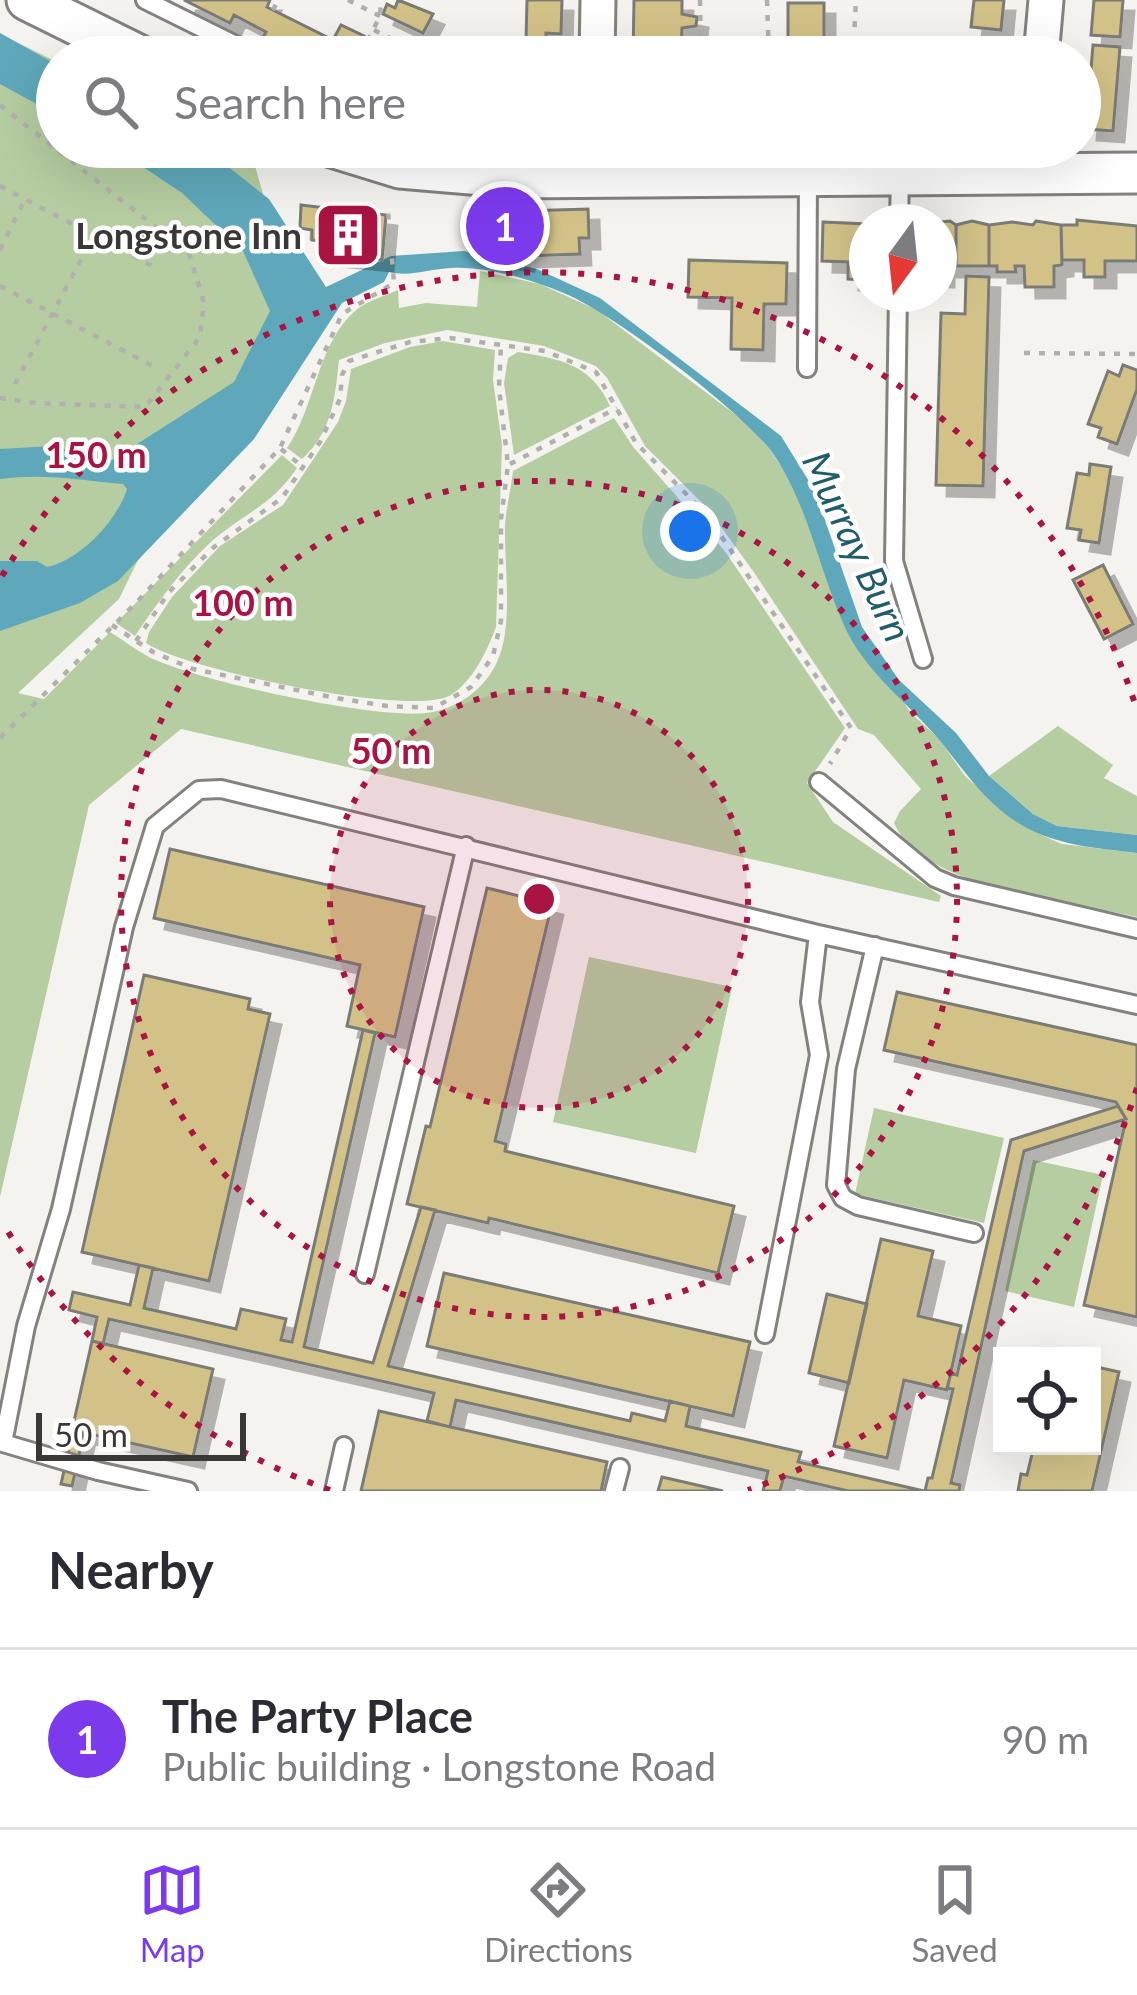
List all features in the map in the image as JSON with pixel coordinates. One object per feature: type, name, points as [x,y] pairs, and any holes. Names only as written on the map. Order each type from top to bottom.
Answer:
[{"type":"street","points":[[27,0],[100,36]]},
{"type":"street","points":[[597,36],[598,0]]},
{"type":"street","points":[[1043,36],[1046,0]]},
{"type":"street","points":[[397,168],[442,175],[532,168]]},
{"type":"street","points":[[685,168],[808,175],[959,168]]},
{"type":"street","points":[[1101,168],[1137,172]]},
{"type":"lane","points":[[146,0],[218,36]]},
{"type":"lane","points":[[899,204],[900,174]]},
{"type":"lane","points":[[807,368],[808,175]]},
{"type":"lane","points":[[898,312],[893,561],[923,658]]},
{"type":"lane","points":[[819,782],[935,878],[1137,929]]},
{"type":"lane","points":[[188,1491],[3,1443],[26,1326],[61,1209],[124,927],[155,826],[199,790],[221,789],[818,934],[1137,1005]]},
{"type":"lane","points":[[364,1274],[466,846]]},
{"type":"lane","points":[[765,1334],[819,1055],[810,1002],[818,934]]},
{"type":"lane","points":[[874,946],[846,1069],[836,1185],[842,1198],[858,1206],[974,1233]]},
{"type":"lane","points":[[334,1491],[344,1446]]},
{"type":"lane","points":[[614,1491],[620,1468]]},
{"type":"path","points":[[273,10],[278,0]]},
{"type":"path","points":[[348,0],[380,16]]},
{"type":"path","points":[[371,36],[381,0]]},
{"type":"path","points":[[700,0],[701,36]]},
{"type":"path","points":[[767,0],[768,36]]},
{"type":"path","points":[[854,36],[856,0]]},
{"type":"path","points":[[374,30],[386,36]]},
{"type":"path","points":[[0,105],[36,133]]},
{"type":"path","points":[[0,398],[145,407],[200,337],[204,303],[189,253],[80,168]]},
{"type":"path","points":[[0,186],[156,268]]},
{"type":"path","points":[[0,250],[25,199]]},
{"type":"path","points":[[0,738],[280,448],[342,314],[394,283],[388,211]]},
{"type":"path","points":[[15,384],[92,237]]},
{"type":"path","points":[[0,286],[153,366]]},
{"type":"path","points":[[136,641],[169,592],[214,547],[282,498],[304,468],[340,399],[342,375],[350,361],[410,342],[450,338],[545,351],[596,372],[636,443],[707,515],[850,728],[819,782]]},
{"type":"path","points":[[112,625],[193,669],[336,698],[434,708],[471,687],[494,656],[501,621],[501,520],[508,465],[499,388],[502,345]]},
{"type":"path","points":[[1024,353],[1137,354]]},
{"type":"path","points":[[508,465],[617,408]]},
{"type":"path","points":[[280,448],[304,468]]},
{"type":"green space","points":[[0,34],[36,52],[36,168],[256,168],[295,305],[161,513],[119,599],[18,693],[44,699],[110,632],[173,667],[286,696],[401,713],[448,708],[485,681],[502,647],[507,614],[505,526],[513,471],[614,418],[634,448],[724,550],[845,728],[807,783],[833,822],[941,896],[939,902],[181,729],[89,805],[0,1197]]},
{"type":"green space","points":[[480,271],[540,284],[597,310],[749,425],[801,498],[831,587],[910,712],[939,739],[965,776],[1019,824],[1062,844],[1137,853],[1137,917],[1002,890],[935,864],[910,845],[894,823],[921,789],[874,735],[858,729],[753,571],[708,509],[645,446],[596,366],[544,346],[447,330],[385,343],[339,360],[331,412],[320,437],[302,459],[287,448],[332,341],[355,311],[398,290],[399,308],[426,303],[477,307]]},
{"type":"green space","points":[[443,341],[495,350],[493,380],[502,445],[496,627],[466,682],[451,695],[429,700],[348,696],[249,677],[146,643],[172,597],[220,546],[283,505],[338,422],[351,369],[410,347]]},
{"type":"green space","points":[[518,352],[561,361],[584,372],[610,406],[514,455],[504,383],[508,358]]},
{"type":"green space","points":[[282,455],[297,468],[287,481],[201,552],[135,636],[116,623]]},
{"type":"green space","points":[[1058,726],[1113,765],[1104,778],[1137,796],[1137,835],[1057,826],[1033,814],[989,776]]},
{"type":"green space","points":[[589,957],[732,987],[696,1153],[553,1122]]},
{"type":"green space","points":[[874,1108],[1004,1138],[984,1223],[855,1194]]},
{"type":"green space","points":[[1033,1160],[1103,1175],[1074,1307],[1005,1291]]},
{"type":"water","points":[[0,33],[36,53],[36,104],[0,84]]},
{"type":"water","points":[[144,168],[230,168],[269,199],[326,287],[391,256],[464,251],[537,269],[600,298],[781,436],[815,491],[862,627],[899,680],[956,733],[989,776],[1033,814],[1057,826],[1137,835],[1137,853],[1050,838],[999,809],[874,671],[852,640],[796,496],[759,437],[678,367],[588,305],[495,272],[451,268],[389,272],[384,282],[342,303],[254,439],[118,581],[80,603],[0,631],[0,561],[37,561],[47,567],[60,563],[106,526],[127,489],[123,484],[62,478],[0,479],[0,449],[52,446],[112,460],[234,382],[270,311],[243,251],[182,193]]},
{"type":"building","points":[[184,0],[270,0],[267,7],[325,36],[264,36],[266,32],[234,15],[230,23]]},
{"type":"building","points":[[398,0],[433,14],[423,33],[383,14],[387,4],[395,8]]},
{"type":"building","points":[[527,0],[562,0],[561,34],[526,36]]},
{"type":"building","points":[[634,0],[682,0],[682,14],[697,17],[696,26],[682,28],[682,36],[633,36]]},
{"type":"building","points":[[974,0],[1004,0],[1001,30],[971,27]]},
{"type":"building","points":[[1094,0],[1123,0],[1120,37],[1091,35]]},
{"type":"building","points":[[788,3],[824,3],[824,36],[788,36]]},
{"type":"building","points":[[341,25],[364,36],[335,36]]},
{"type":"building","points":[[1101,46],[1120,47],[1113,131],[1101,130]]},
{"type":"building","name":"Longstone Inn","points":[[301,205],[386,215],[382,260],[318,254],[312,230],[300,228]]},
{"type":"building","points":[[588,209],[589,238],[579,238],[580,254],[524,256],[523,260],[485,254],[485,212]]},
{"type":"building","points":[[1077,220],[1137,226],[1137,261],[1105,261],[1105,277],[1084,277],[1084,260],[1062,260],[1061,225],[1077,225]]},
{"type":"building","points":[[972,221],[989,225],[989,266],[957,266],[957,225]]},
{"type":"building","points":[[1036,221],[1061,225],[1062,265],[1054,266],[1054,287],[1025,287],[1024,266],[1015,266],[1016,272],[997,272],[997,266],[989,266],[989,225],[1033,225]]},
{"type":"building","points":[[823,222],[849,223],[849,279],[848,262],[822,261]]},
{"type":"building","points":[[689,260],[787,263],[786,304],[764,304],[763,350],[731,349],[732,298],[688,297]]},
{"type":"building","points":[[966,276],[989,277],[983,486],[936,485],[941,313],[965,314]]},
{"type":"building","points":[[1123,365],[1137,370],[1137,389],[1117,444],[1098,437],[1101,428],[1088,424],[1108,371],[1119,376]]},
{"type":"building","points":[[1090,464],[1111,467],[1099,543],[1079,540],[1081,530],[1067,528],[1077,473],[1089,475]]},
{"type":"building","points":[[1103,565],[1133,624],[1104,639],[1073,580]]},
{"type":"building","points":[[170,849],[424,907],[395,1037],[347,1026],[360,965],[154,918]]},
{"type":"building","points":[[487,888],[552,904],[495,1141],[506,1144],[505,1151],[734,1206],[718,1273],[489,1218],[488,1223],[407,1204]]},
{"type":"building","points":[[144,975],[250,999],[248,1009],[270,1014],[209,1281],[82,1252]]},
{"type":"building","points":[[897,992],[1137,1045],[1137,1317],[1084,1305],[1126,1119],[1116,1102],[884,1050]]},
{"type":"building","points":[[363,1030],[375,1033],[304,1347],[373,1363],[421,1207],[435,1210],[388,1366],[630,1421],[632,1413],[665,1421],[670,1401],[690,1406],[686,1426],[801,1452],[798,1462],[924,1491],[848,1491],[784,1476],[780,1491],[763,1491],[768,1471],[456,1400],[450,1427],[427,1421],[434,1393],[109,1319],[103,1344],[92,1341],[97,1317],[69,1310],[73,1292],[130,1305],[139,1265],[153,1268],[144,1308],[236,1329],[241,1309],[286,1319],[281,1340],[292,1342]]},
{"type":"building","points":[[1118,1106],[1126,1119],[1024,1151],[951,1483],[960,1485],[959,1491],[925,1491],[932,1478],[953,1389],[947,1388],[951,1373],[957,1375],[1011,1140]]},
{"type":"building","points":[[881,1239],[933,1251],[918,1316],[961,1326],[947,1390],[904,1380],[887,1458],[834,1446]]},
{"type":"building","points":[[444,1273],[750,1342],[733,1416],[427,1346]]},
{"type":"building","points":[[827,1294],[867,1304],[849,1383],[809,1373]]},
{"type":"building","points":[[92,1341],[213,1369],[193,1457],[72,1430]]},
{"type":"building","points":[[1101,1368],[1119,1372],[1101,1451]]},
{"type":"building","points":[[379,1411],[607,1462],[601,1491],[361,1491]]},
{"type":"building","points":[[73,1430],[84,1432],[72,1486],[61,1484]]},
{"type":"building","points":[[1032,1455],[1100,1455],[1092,1491],[1018,1491],[1021,1474],[1027,1475]]},
{"type":"building","points":[[662,1477],[723,1491],[658,1491]]},
{"type":"place","name":"The Party Place","points":[[505,226]]},
{"type":"place","name":"Longstone Inn","points":[[348,235]]},
{"type":"water label","name":"Murray Burn","points":[[858,546]]}]
